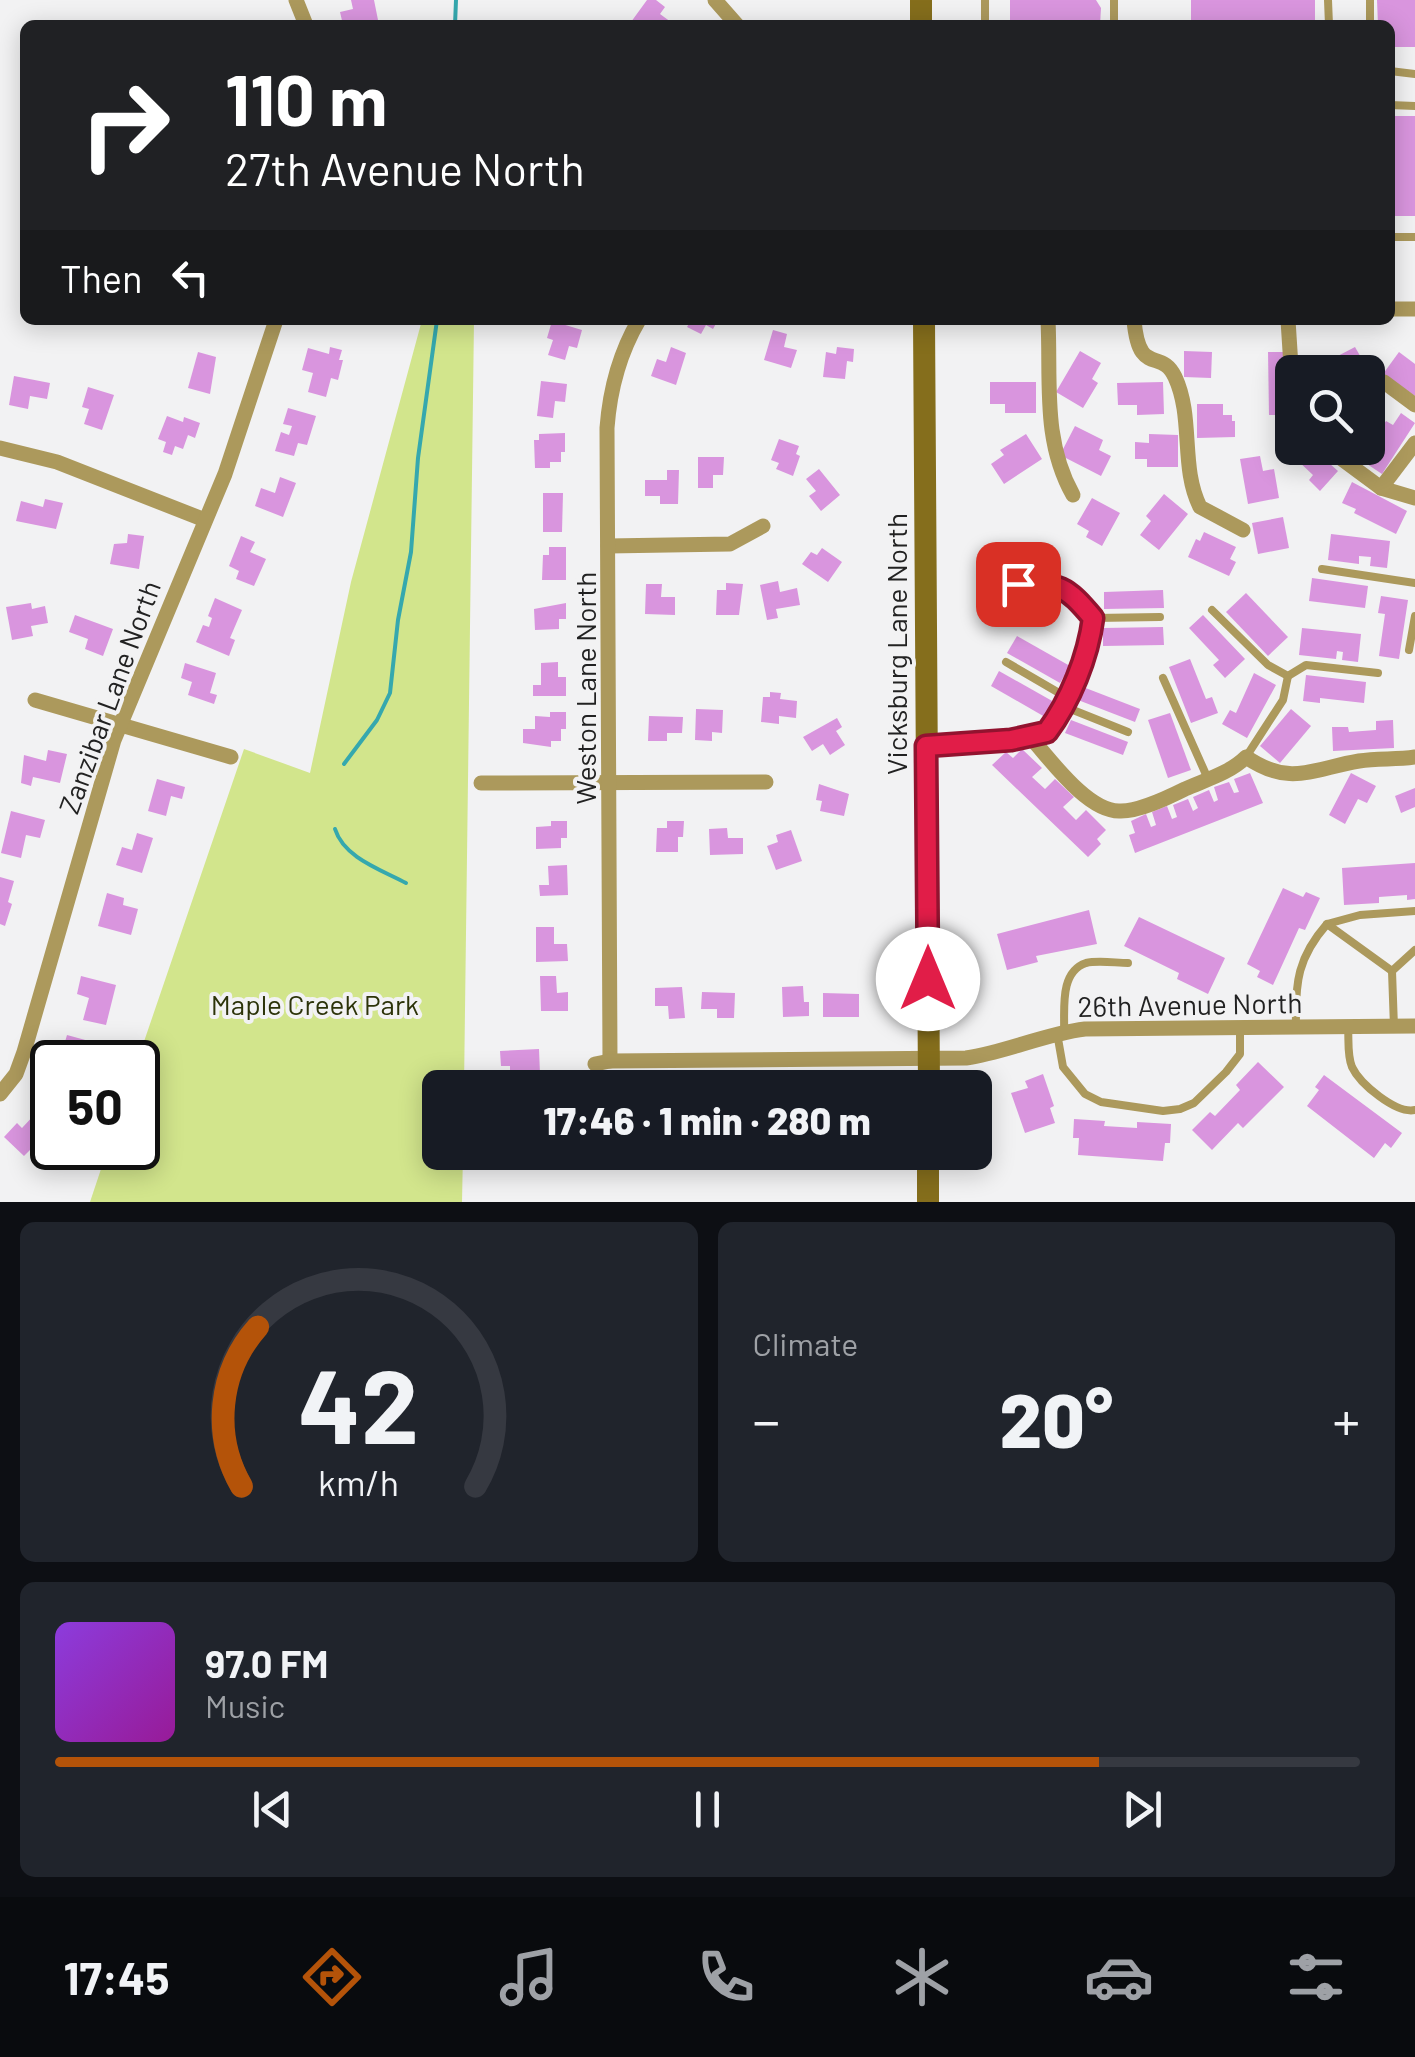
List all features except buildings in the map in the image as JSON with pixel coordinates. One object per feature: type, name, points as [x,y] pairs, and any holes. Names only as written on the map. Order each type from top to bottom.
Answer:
[{"type":"main road","name":"Vicksburg Lane North","points":[[924,325],[929,1070]]},
{"type":"main road","points":[[928,1170],[928,1202]]},
{"type":"street","points":[[715,0],[733,20]]},
{"type":"street","name":"Zanzibar Lane North","points":[[0,1094],[16,1074],[24,1052],[120,722],[244,421],[274,325]]},
{"type":"street","name":"Weston Lane North","points":[[603,1062],[611,782],[610,398],[626,342],[636,325]]},
{"type":"street","points":[[1048,325],[1050,419],[1057,464],[1073,496]]},
{"type":"street","points":[[1134,325],[1136,346],[1142,354],[1169,368],[1175,376],[1187,427],[1191,484],[1200,507],[1243,530]]},
{"type":"street","points":[[1288,325],[1290,355]]},
{"type":"street","points":[[1385,383],[1415,404]]},
{"type":"street","points":[[1381,488],[1415,442]]},
{"type":"street","points":[[0,448],[58,462],[204,520]]},
{"type":"street","points":[[1350,465],[1381,488],[1415,498]]},
{"type":"street","points":[[608,546],[730,544],[763,526]]},
{"type":"street","points":[[926,746],[1031,738],[1047,732],[1090,641],[1093,618],[1074,594],[1055,585],[991,584]]},
{"type":"street","points":[[34,700],[231,757]]},
{"type":"street","points":[[1031,738],[1074,786],[1105,809],[1121,812],[1171,796],[1237,766],[1246,757],[1268,772],[1287,775],[1361,761],[1415,758]]},
{"type":"street","points":[[481,783],[766,782]]},
{"type":"street","name":"26th Avenue North","points":[[603,1062],[987,1055],[1060,1032],[1415,1026]]},
{"type":"lane","points":[[1322,569],[1415,582]]},
{"type":"lane","points":[[1212,610],[1268,665],[1288,676]]},
{"type":"lane","points":[[1409,650],[1415,616]]},
{"type":"lane","points":[[1093,618],[1160,617]]},
{"type":"lane","points":[[1006,662],[1064,702],[1128,732]]},
{"type":"lane","points":[[1246,757],[1283,700],[1288,676],[1306,666],[1378,673]]},
{"type":"lane","points":[[1163,678],[1208,779]]},
{"type":"lane","points":[[1296,1027],[1295,984],[1310,944],[1327,924],[1360,915],[1415,911]]},
{"type":"lane","points":[[1327,924],[1392,970]]},
{"type":"lane","points":[[1392,970],[1415,950]]},
{"type":"lane","points":[[1128,963],[1086,964],[1072,973],[1065,991],[1060,1032],[1063,1067],[1085,1094],[1101,1102],[1180,1110],[1194,1102],[1240,1054],[1240,1028]]},
{"type":"lane","points":[[1392,970],[1394,1026]]},
{"type":"lane","points":[[1348,1027],[1349,1058],[1354,1071],[1393,1107],[1415,1110]]},
{"type":"green space","name":"Maple Creek Park","points":[[421,325],[474,325],[464,1070],[422,1070],[422,1170],[463,1170],[462,1202],[90,1202],[101,1170],[160,1170],[160,1040],[145,1040],[244,749],[310,773],[351,582]]},
{"type":"waterway","points":[[455,20],[456,0]]},
{"type":"waterway","points":[[344,764],[377,720],[390,693],[411,552],[418,458],[436,325]]},
{"type":"waterway","points":[[335,829],[355,855],[406,883]]},
{"type":"route","points":[[928,979],[926,746],[1031,738],[1047,732],[1056,720],[1090,641],[1093,618],[1074,594],[1055,585],[1018,584]]}]
